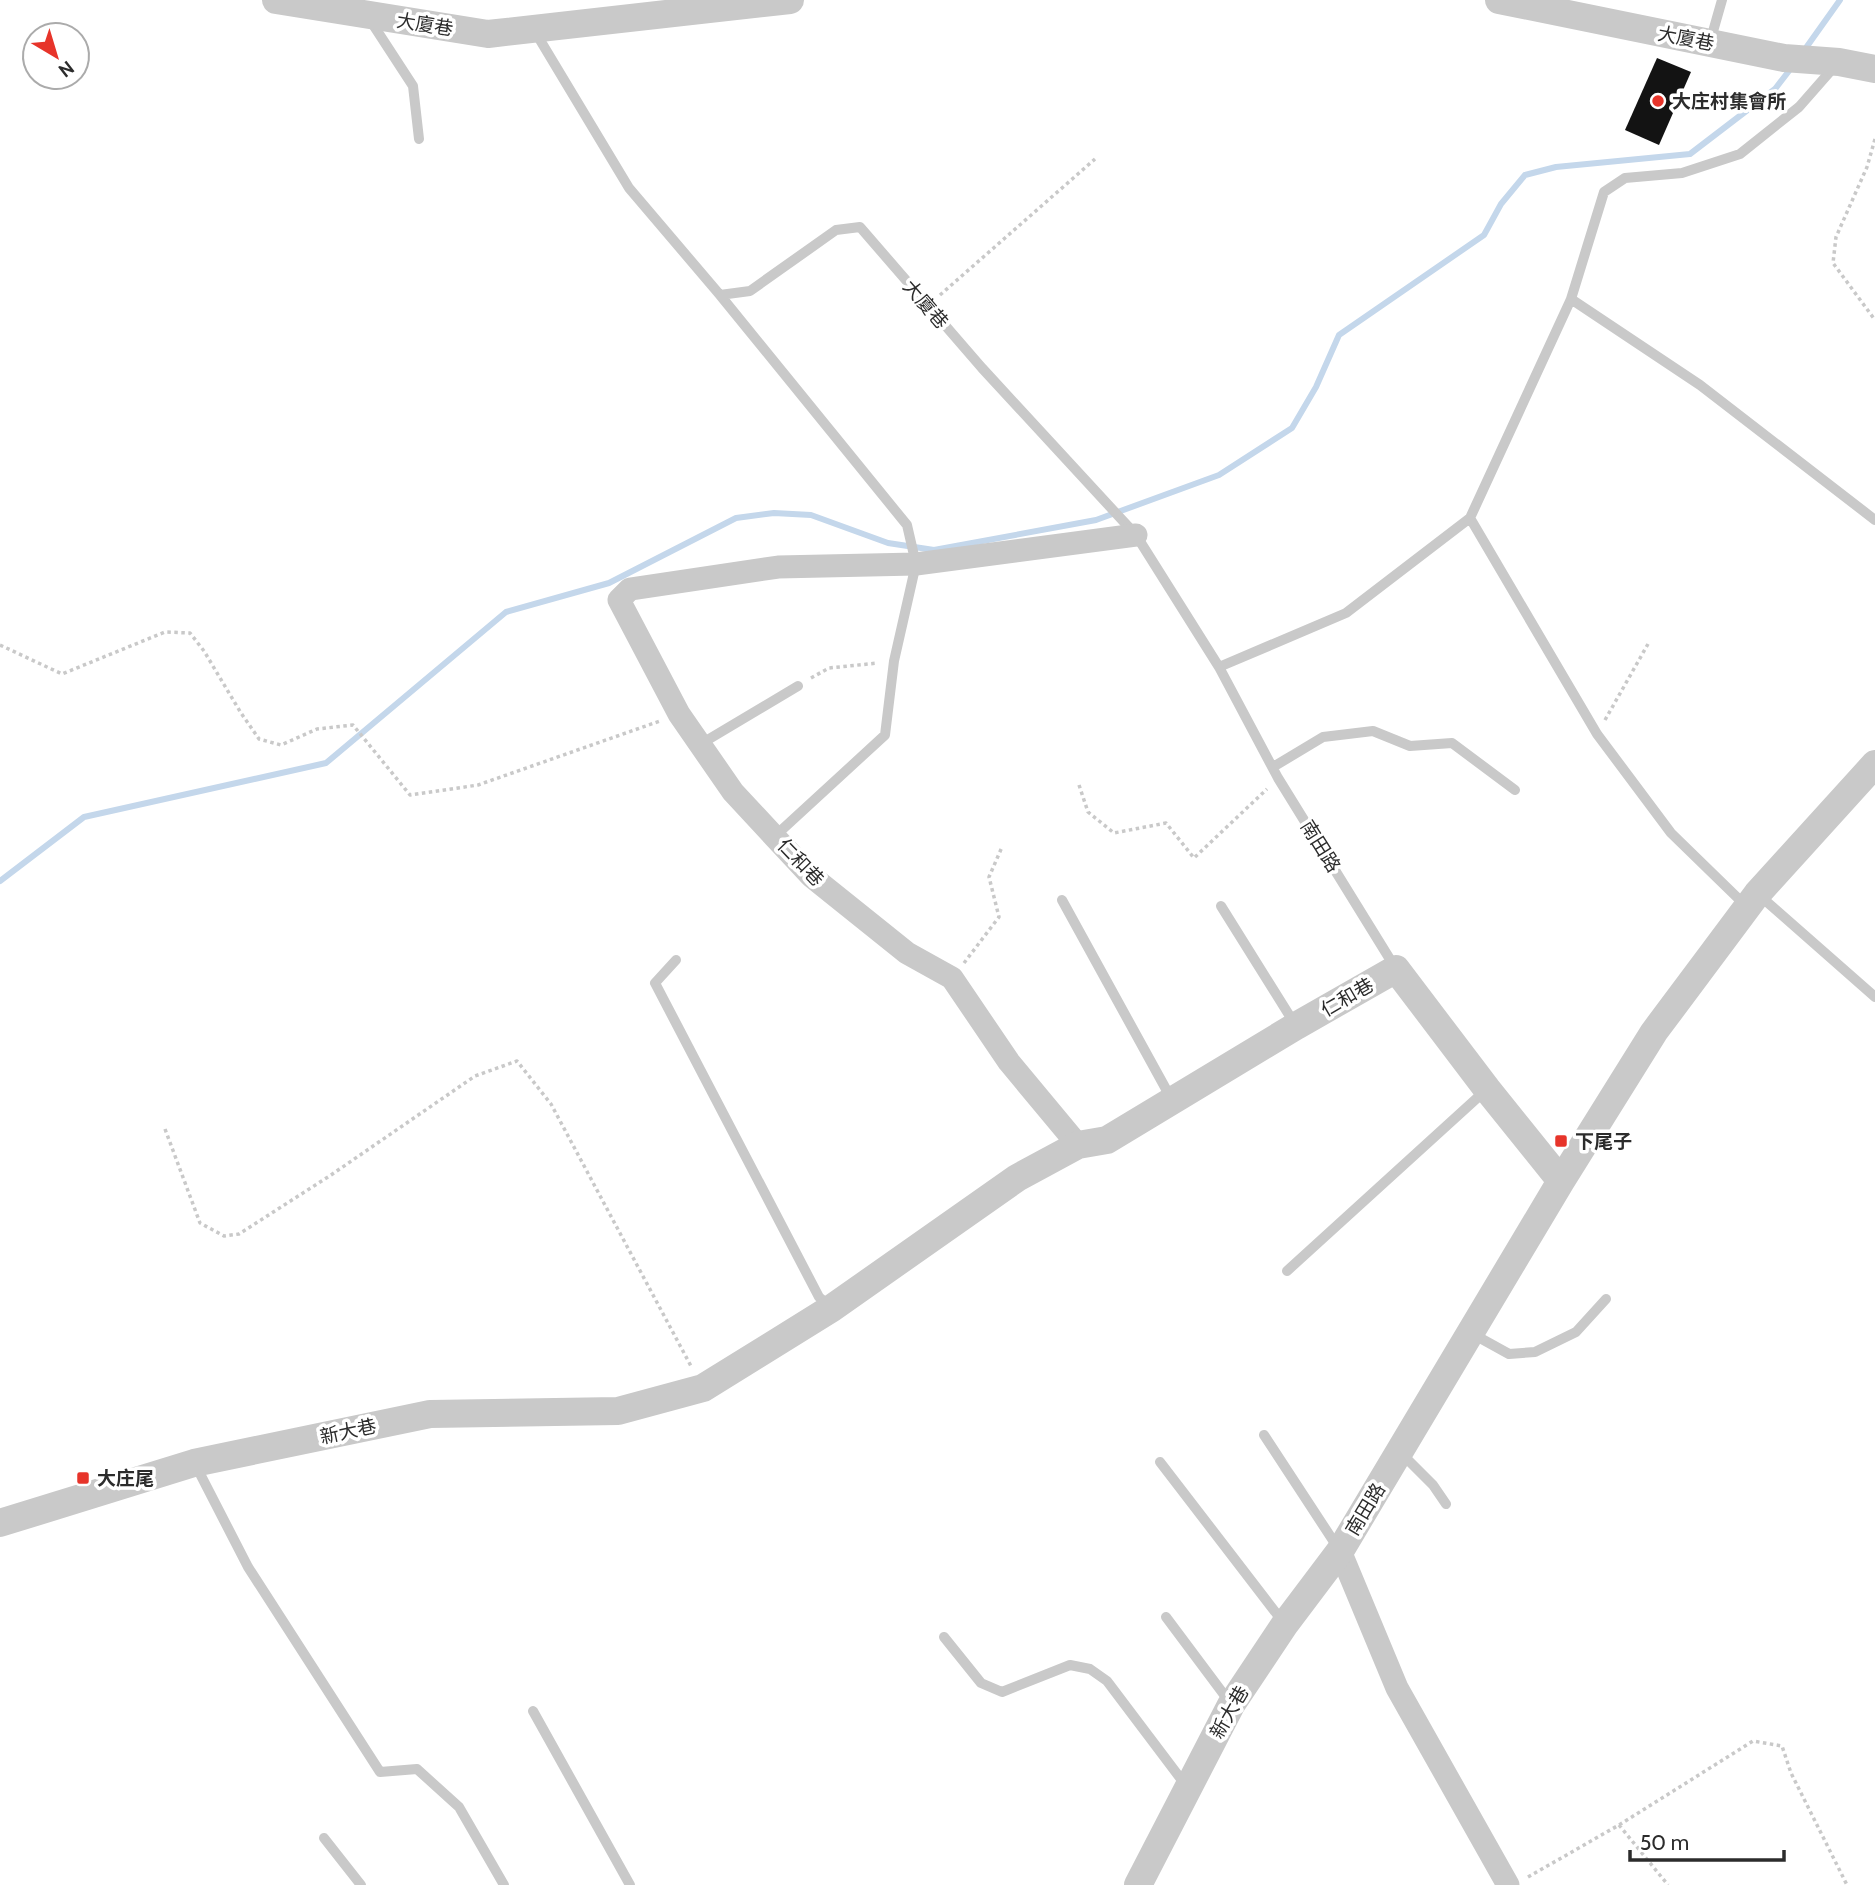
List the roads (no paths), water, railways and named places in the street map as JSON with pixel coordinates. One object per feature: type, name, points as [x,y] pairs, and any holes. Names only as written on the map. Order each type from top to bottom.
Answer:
[{"type":"street","name":"大廈巷","points":[[276,0],[488,34],[534,30],[665,7],[790,0]]},
{"type":"street","name":"大廈巷","points":[[1499,0],[1784,58],[1875,69]]},
{"type":"street","points":[[774,836],[733,792],[679,714],[619,600],[631,589],[778,567],[916,559],[1129,526]]},
{"type":"street","name":"南田路","points":[[1518,1882],[1397,1688],[1340,1551],[1561,1181],[1654,1032],[1752,900],[1874,766]]},
{"type":"street","name":"仁和巷","points":[[774,836],[810,876],[907,953],[952,978],[1009,1062],[1079,1144]]},
{"type":"street","name":"仁和巷","points":[[703,1388],[832,1308],[1017,1178],[1079,1144],[1107,1140],[1396,969]]},
{"type":"street","name":"南田路","points":[[1396,969],[1561,1181]]},
{"type":"street","name":"新大巷","points":[[0,1521],[194,1463],[430,1414],[618,1411],[703,1388]]},
{"type":"street","name":"新大巷","points":[[1138,1885],[1231,1705],[1285,1624],[1340,1551]]},
{"type":"lane","points":[[1710,42],[1722,0]]},
{"type":"lane","points":[[367,15],[413,86],[419,139]]},
{"type":"lane","points":[[534,30],[629,188],[720,295]]},
{"type":"lane","points":[[1219,667],[1346,613],[1470,518],[1571,299],[1604,192],[1625,177],[1682,173],[1740,154],[1799,107],[1827,62]]},
{"type":"lane","name":"大廈巷","points":[[720,295],[750,291],[836,230],[859,227],[982,368],[1102,497]]},
{"type":"lane","name":"仁和巷","points":[[720,295],[907,525],[916,559],[894,661],[885,735],[774,836]]},
{"type":"lane","points":[[1571,299],[1700,385],[1875,520]]},
{"type":"lane","name":"南田路","points":[[1102,497],[1129,526],[1219,667],[1276,773],[1396,969]]},
{"type":"lane","points":[[1470,518],[1597,734],[1671,833],[1875,997]]},
{"type":"lane","points":[[699,745],[798,686]]},
{"type":"lane","points":[[1276,773],[1323,737],[1373,731],[1410,746],[1452,743],[1515,790]]},
{"type":"lane","points":[[1062,900],[1172,1100]]},
{"type":"lane","points":[[1221,906],[1296,1026]]},
{"type":"lane","points":[[676,960],[655,984],[819,1297],[832,1308]]},
{"type":"lane","points":[[1287,1271],[1487,1089]]},
{"type":"lane","points":[[1471,1333],[1508,1354],[1535,1352],[1576,1332],[1606,1299]]},
{"type":"lane","points":[[1264,1435],[1340,1551]]},
{"type":"lane","points":[[1399,1451],[1433,1485],[1446,1504]]},
{"type":"lane","points":[[1160,1462],[1285,1624]]},
{"type":"lane","points":[[194,1463],[248,1567],[380,1772],[416,1769],[460,1807],[504,1885]]},
{"type":"lane","points":[[1166,1617],[1231,1705]]},
{"type":"lane","points":[[944,1637],[981,1683],[1002,1692],[1070,1665],[1090,1669],[1107,1681],[1187,1787]]},
{"type":"lane","points":[[533,1712],[630,1885]]},
{"type":"lane","points":[[324,1838],[361,1885]]},
{"type":"waterway","points":[[1803,52],[1840,0]]},
{"type":"waterway","points":[[0,881],[84,817],[326,763],[506,612],[609,583],[736,518],[774,513],[811,515],[888,543],[934,550],[1096,520],[1219,475],[1292,428],[1316,387],[1339,335],[1484,235],[1501,204],[1525,175],[1556,167],[1690,154],[1775,89],[1792,67]]},
{"type":"place","name":"大庄村集會所","points":[[1658,101]]},
{"type":"place","name":"下尾子","points":[[1561,1141]]},
{"type":"place","name":"大庄尾","points":[[83,1478]]}]
